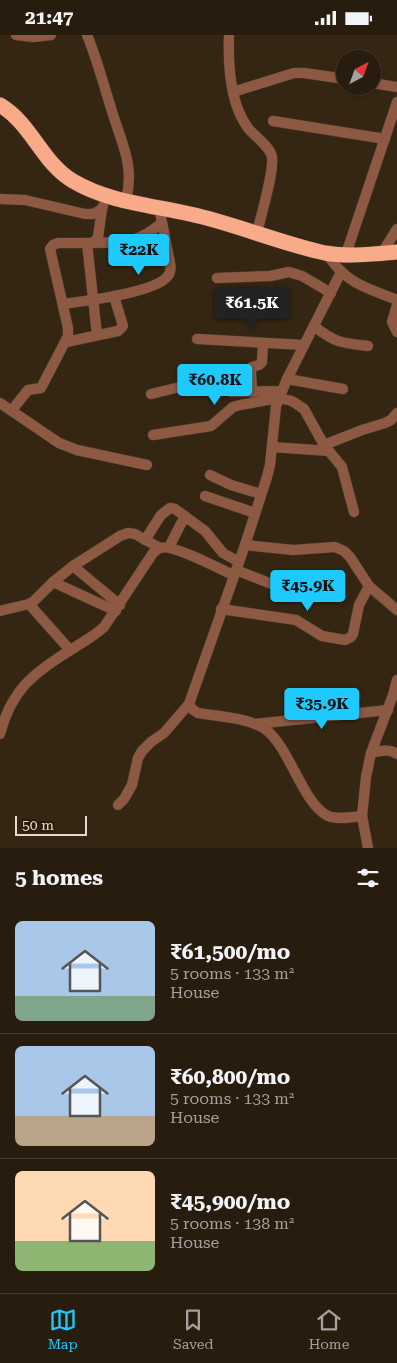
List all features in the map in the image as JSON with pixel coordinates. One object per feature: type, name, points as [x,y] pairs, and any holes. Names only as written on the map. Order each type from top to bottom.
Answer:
[{"type":"highway","points":[[0,105],[20,121],[63,175],[105,202],[126,201],[214,219],[326,253],[397,252]]},
{"type":"street","points":[[16,35],[33,37],[51,35]]},
{"type":"street","points":[[229,35],[228,59],[233,92],[246,126],[272,155],[272,167],[257,233]]},
{"type":"street","points":[[92,38],[127,156],[130,178],[126,201]]},
{"type":"street","points":[[233,92],[294,73],[336,78]]},
{"type":"street","points":[[381,84],[397,87]]},
{"type":"street","points":[[346,254],[397,101]]},
{"type":"street","points":[[273,121],[385,139]]},
{"type":"street","points":[[0,199],[25,200],[85,214],[93,214],[105,202]]},
{"type":"street","points":[[89,243],[95,241],[98,237],[105,202]]},
{"type":"street","points":[[63,305],[135,291],[162,281],[168,276],[171,269],[159,207]]},
{"type":"street","points":[[12,410],[28,390],[41,388],[66,342],[68,328],[50,249],[53,245],[58,243],[124,242],[136,240],[162,223]]},
{"type":"street","points":[[382,253],[397,229]]},
{"type":"street","points":[[89,243],[92,300],[97,335]]},
{"type":"street","points":[[326,253],[342,272],[363,286],[397,300]]},
{"type":"street","points":[[217,278],[270,277],[289,272],[302,276],[331,293]]},
{"type":"street","points":[[118,805],[132,785],[138,758],[142,751],[151,741],[164,733],[189,704],[262,494],[270,465],[276,406],[287,379],[342,272]]},
{"type":"street","points":[[66,342],[118,331],[123,326],[114,296]]},
{"type":"street","points":[[397,305],[392,322],[397,332]]},
{"type":"street","points":[[314,327],[339,343],[368,346]]},
{"type":"street","points":[[197,339],[304,345]]},
{"type":"street","points":[[252,392],[251,371],[252,367],[262,362],[263,343]]},
{"type":"street","points":[[151,394],[217,378],[224,382],[231,392],[281,394],[304,409],[327,448],[342,467],[354,512]]},
{"type":"street","points":[[287,379],[342,389]]},
{"type":"street","points":[[153,435],[211,427],[233,407],[281,394]]},
{"type":"street","points":[[0,403],[59,443],[77,450],[147,465]]},
{"type":"street","points":[[272,447],[327,448],[352,433],[385,423],[391,420],[397,413]]},
{"type":"street","points":[[210,475],[232,485],[262,494]]},
{"type":"street","points":[[205,496],[255,513]]},
{"type":"street","points":[[145,540],[161,515],[166,510],[175,509],[205,531],[236,569]]},
{"type":"street","points":[[0,734],[5,715],[12,700],[26,682],[70,650],[96,635],[104,627],[153,553],[164,548],[185,515]]},
{"type":"street","points":[[0,611],[28,604],[38,598],[53,582],[73,566],[120,536],[128,533],[164,548],[236,569],[295,593]]},
{"type":"street","points":[[245,545],[293,549],[335,547],[344,551],[350,557],[369,586],[397,610]]},
{"type":"street","points":[[73,566],[118,608]]},
{"type":"street","points":[[53,582],[118,608]]},
{"type":"street","points":[[222,609],[296,620],[322,636],[345,639],[353,634],[359,605],[369,586]]},
{"type":"street","points":[[28,604],[70,650]]},
{"type":"street","points":[[368,848],[362,816],[371,753],[392,706],[397,680]]},
{"type":"street","points":[[189,704],[198,713],[254,724],[265,729],[274,738],[319,809],[329,816],[340,818],[362,816]]},
{"type":"street","points":[[254,724],[392,706]]},
{"type":"street","points":[[371,753],[384,750],[396,751]]}]
